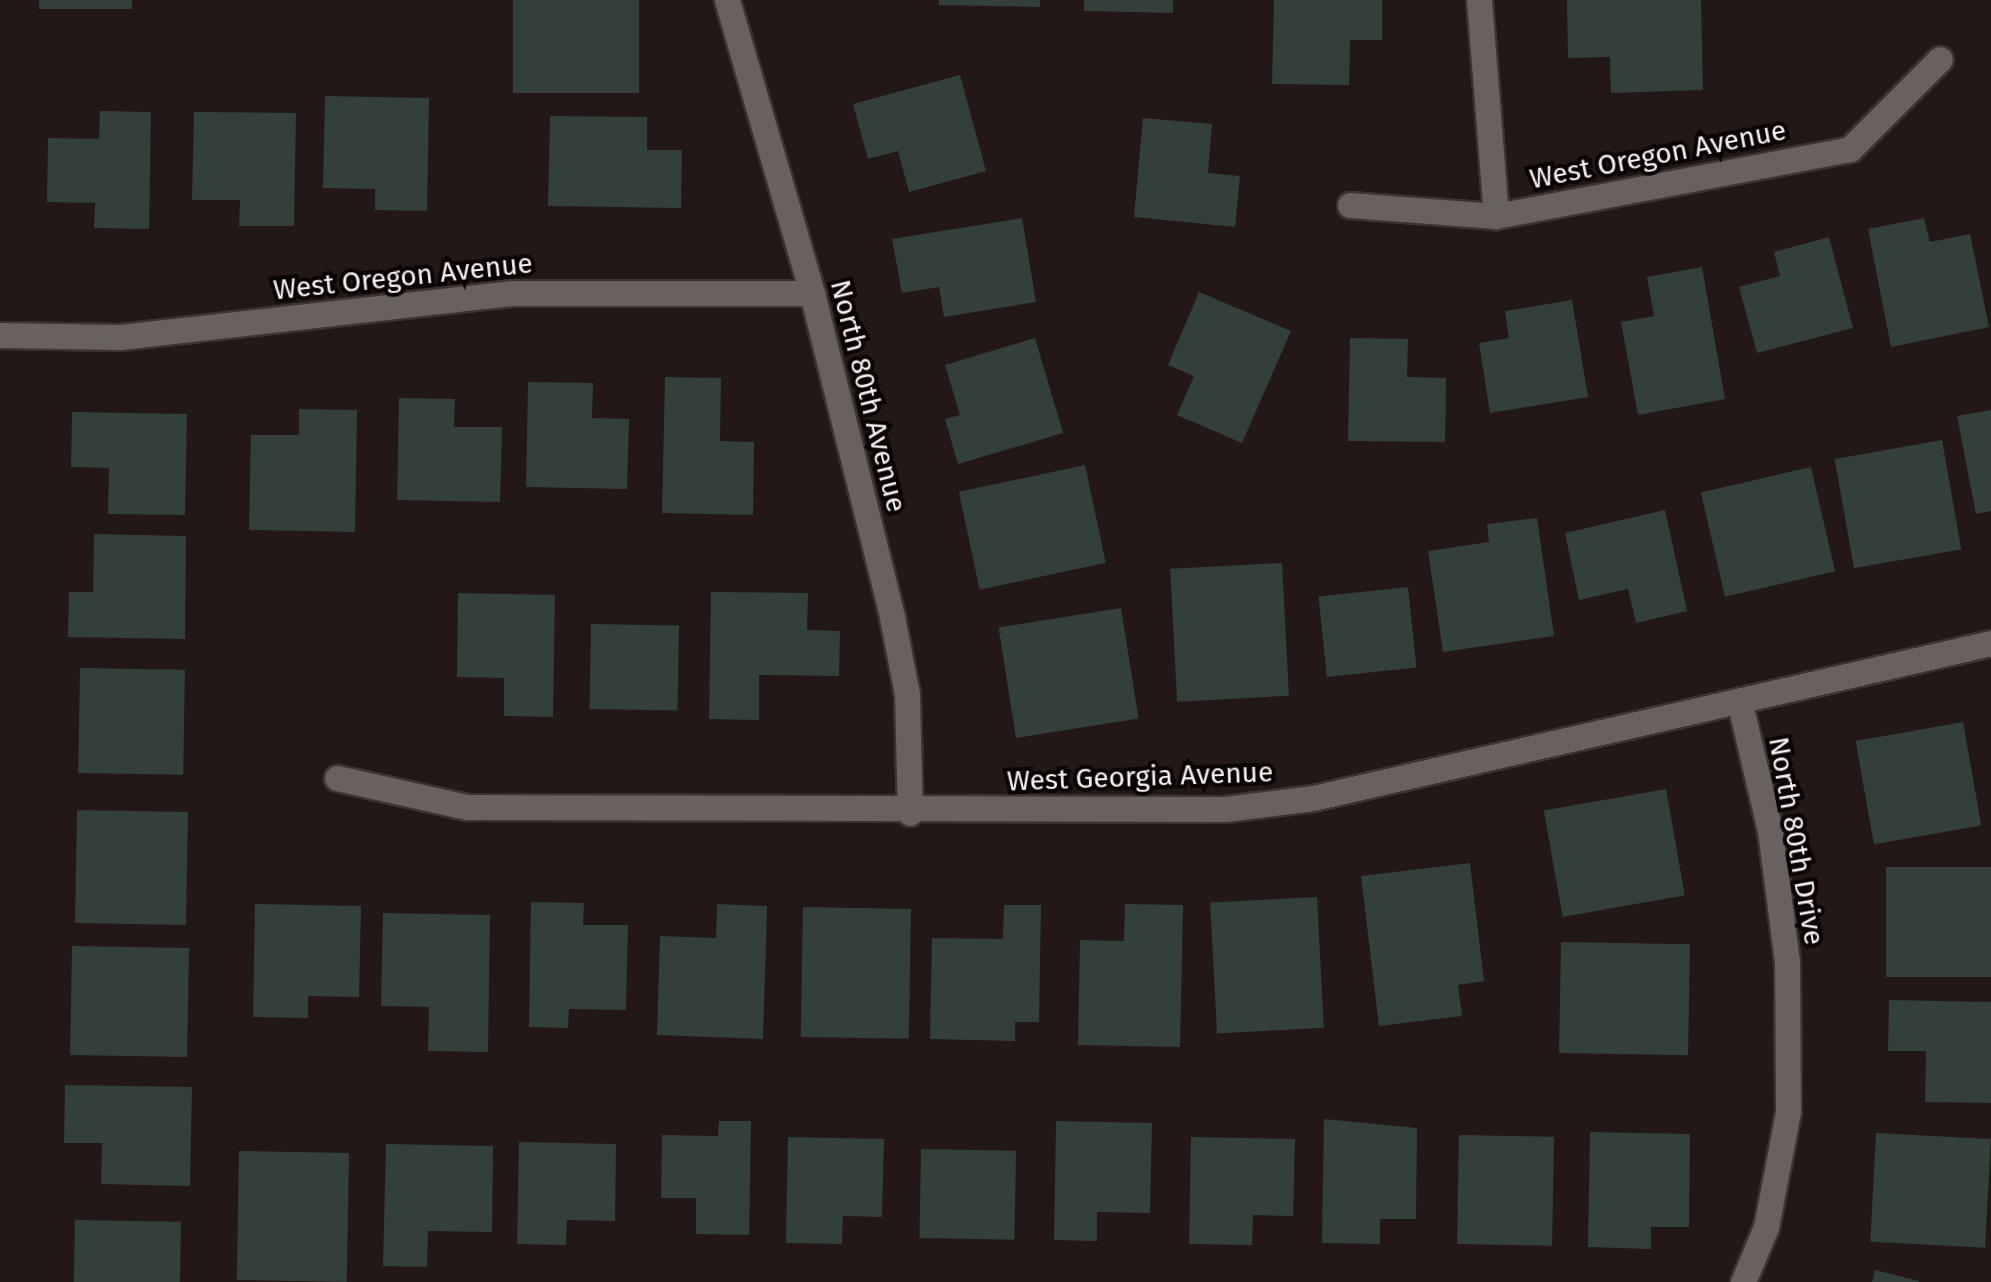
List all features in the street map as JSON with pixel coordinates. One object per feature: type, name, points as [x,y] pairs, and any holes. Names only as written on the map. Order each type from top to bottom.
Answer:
[{"type":"street","name":"North 80th Avenue","points":[[728,0],[812,293],[907,694],[910,813]]},
{"type":"street","points":[[1479,0],[1496,216]]},
{"type":"street","name":"West Oregon Avenue","points":[[1350,205],[1496,216],[1850,149],[1940,59]]},
{"type":"street","name":"West Oregon Avenue","points":[[0,335],[120,336],[513,293],[812,293]]},
{"type":"street","name":"West Georgia Avenue","points":[[337,778],[466,807],[910,813],[1225,809],[1312,798],[1740,704],[1991,643]]},
{"type":"street","name":"North 80th Drive","points":[[1740,704],[1770,831],[1788,981],[1788,1112],[1766,1227],[1743,1282]]},
{"type":"building","points":[[39,0],[132,0],[132,9],[39,9]]},
{"type":"building","points":[[513,0],[639,0],[639,93],[513,93]]},
{"type":"building","points":[[939,0],[1040,0],[1040,7],[939,5]]},
{"type":"building","points":[[1084,0],[1173,0],[1173,13],[1084,11]]},
{"type":"building","points":[[1274,0],[1382,0],[1382,40],[1350,40],[1349,85],[1272,84]]},
{"type":"building","points":[[1567,0],[1701,0],[1703,90],[1611,93],[1610,57],[1568,58]]},
{"type":"building","points":[[960,75],[986,171],[909,192],[898,151],[868,159],[853,104]]},
{"type":"building","points":[[325,96],[429,98],[427,211],[375,210],[375,189],[323,188]]},
{"type":"building","points":[[100,111],[151,112],[149,229],[94,228],[95,203],[47,202],[48,138],[99,139]]},
{"type":"building","points":[[194,112],[296,113],[294,226],[239,226],[240,200],[192,200]]},
{"type":"building","points":[[550,116],[647,117],[647,150],[682,150],[681,208],[548,206]]},
{"type":"building","points":[[1143,118],[1212,124],[1208,173],[1240,176],[1235,227],[1134,217]]},
{"type":"building","points":[[1022,218],[1036,302],[944,317],[939,287],[902,293],[892,239]]},
{"type":"building","points":[[1924,218],[1930,242],[1970,234],[1989,327],[1891,347],[1868,229]]},
{"type":"building","points":[[1829,237],[1853,328],[1757,353],[1739,287],[1780,276],[1774,252]]},
{"type":"building","points":[[1702,267],[1725,399],[1638,415],[1621,322],[1654,316],[1647,277]]},
{"type":"building","points":[[1199,292],[1291,331],[1242,443],[1177,415],[1194,376],[1168,365]]},
{"type":"building","points":[[1572,300],[1588,397],[1490,413],[1479,343],[1509,338],[1505,311]]},
{"type":"building","points":[[1035,338],[1063,433],[958,464],[945,419],[960,415],[945,365]]},
{"type":"building","points":[[1350,338],[1408,339],[1407,377],[1446,378],[1445,442],[1348,441]]},
{"type":"building","points":[[665,377],[721,378],[720,441],[754,442],[753,515],[662,513]]},
{"type":"building","points":[[528,382],[593,383],[592,418],[629,419],[627,489],[526,487]]},
{"type":"building","points":[[399,398],[455,399],[454,427],[502,427],[500,502],[397,500]]},
{"type":"building","points":[[299,409],[357,410],[355,532],[249,530],[251,435],[299,435]]},
{"type":"building","points":[[1991,410],[1991,511],[1976,514],[1957,416]]},
{"type":"building","points":[[72,412],[187,414],[185,515],[108,514],[109,468],[71,467]]},
{"type":"building","points":[[1942,440],[1961,549],[1854,568],[1835,459]]},
{"type":"building","points":[[1085,465],[1106,563],[980,590],[959,492]]},
{"type":"building","points":[[1811,467],[1835,571],[1725,597],[1701,492]]},
{"type":"building","points":[[1665,510],[1687,611],[1636,623],[1628,589],[1579,600],[1565,533]]},
{"type":"building","points":[[1537,518],[1554,636],[1443,652],[1428,551],[1489,542],[1487,524]]},
{"type":"building","points":[[94,534],[186,536],[185,639],[68,637],[69,592],[93,592]]},
{"type":"building","points":[[1282,563],[1289,696],[1177,702],[1170,569]]},
{"type":"building","points":[[1408,587],[1416,668],[1327,677],[1318,596]]},
{"type":"building","points":[[711,592],[808,593],[807,630],[840,631],[839,676],[759,675],[759,720],[709,719]]},
{"type":"building","points":[[458,593],[555,595],[553,717],[504,716],[504,678],[457,677]]},
{"type":"building","points":[[1121,608],[1139,719],[1016,738],[999,627]]},
{"type":"building","points":[[591,624],[679,626],[678,711],[590,709]]},
{"type":"building","points":[[80,668],[185,670],[183,775],[78,773]]},
{"type":"building","points":[[1963,722],[1981,825],[1874,844],[1856,741]]},
{"type":"building","points":[[1666,789],[1685,895],[1563,917],[1544,811]]},
{"type":"building","points":[[77,810],[188,812],[186,925],[75,923]]},
{"type":"building","points":[[1470,863],[1484,981],[1458,985],[1462,1016],[1379,1026],[1361,876]]},
{"type":"building","points":[[1886,867],[1991,867],[1991,977],[1886,977]]},
{"type":"building","points":[[1317,897],[1324,1028],[1217,1033],[1210,903]]},
{"type":"building","points":[[531,902],[584,903],[583,925],[628,925],[626,1010],[569,1009],[568,1028],[529,1027]]},
{"type":"building","points":[[255,904],[361,906],[359,997],[308,996],[308,1018],[253,1017]]},
{"type":"building","points":[[717,904],[767,906],[763,1039],[657,1035],[660,936],[716,938]]},
{"type":"building","points":[[1125,904],[1183,905],[1180,1047],[1078,1045],[1080,940],[1124,941]]},
{"type":"building","points":[[1004,905],[1041,905],[1039,1022],[1015,1022],[1015,1041],[930,1039],[932,938],[1003,939]]},
{"type":"building","points":[[803,907],[911,909],[909,1039],[801,1037]]},
{"type":"building","points":[[383,913],[490,915],[488,1052],[428,1051],[429,1007],[381,1006]]},
{"type":"building","points":[[1561,942],[1690,944],[1688,1055],[1559,1053]]},
{"type":"building","points":[[72,946],[189,948],[187,1057],[70,1055]]},
{"type":"building","points":[[1889,1000],[1991,1002],[1991,1103],[1925,1102],[1926,1051],[1888,1051]]},
{"type":"building","points":[[65,1085],[192,1087],[190,1186],[101,1184],[102,1143],[64,1143]]},
{"type":"building","points":[[1324,1119],[1417,1128],[1416,1219],[1380,1219],[1380,1244],[1322,1243]]},
{"type":"building","points":[[719,1121],[751,1121],[749,1235],[696,1234],[696,1198],[661,1198],[662,1135],[718,1136]]},
{"type":"building","points":[[1056,1121],[1152,1123],[1150,1213],[1097,1212],[1097,1241],[1054,1240]]},
{"type":"building","points":[[1590,1132],[1690,1134],[1689,1227],[1651,1227],[1651,1249],[1588,1247]]},
{"type":"building","points":[[1876,1133],[1991,1139],[1985,1248],[1870,1242]]},
{"type":"building","points":[[1459,1135],[1554,1137],[1552,1246],[1457,1244]]},
{"type":"building","points":[[788,1137],[884,1139],[882,1217],[843,1216],[842,1244],[786,1243]]},
{"type":"building","points":[[1191,1137],[1295,1139],[1293,1216],[1253,1215],[1252,1245],[1189,1244]]},
{"type":"building","points":[[519,1142],[616,1144],[615,1221],[567,1220],[566,1245],[517,1244]]},
{"type":"building","points":[[386,1144],[493,1146],[492,1232],[428,1231],[427,1267],[383,1266]]},
{"type":"building","points":[[921,1149],[1016,1151],[1014,1240],[919,1238]]},
{"type":"building","points":[[239,1151],[349,1153],[347,1282],[237,1280]]},
{"type":"building","points":[[75,1220],[181,1222],[180,1282],[74,1282]]},
{"type":"building","points":[[1875,1270],[1919,1281],[1919,1282],[1872,1282]]}]
